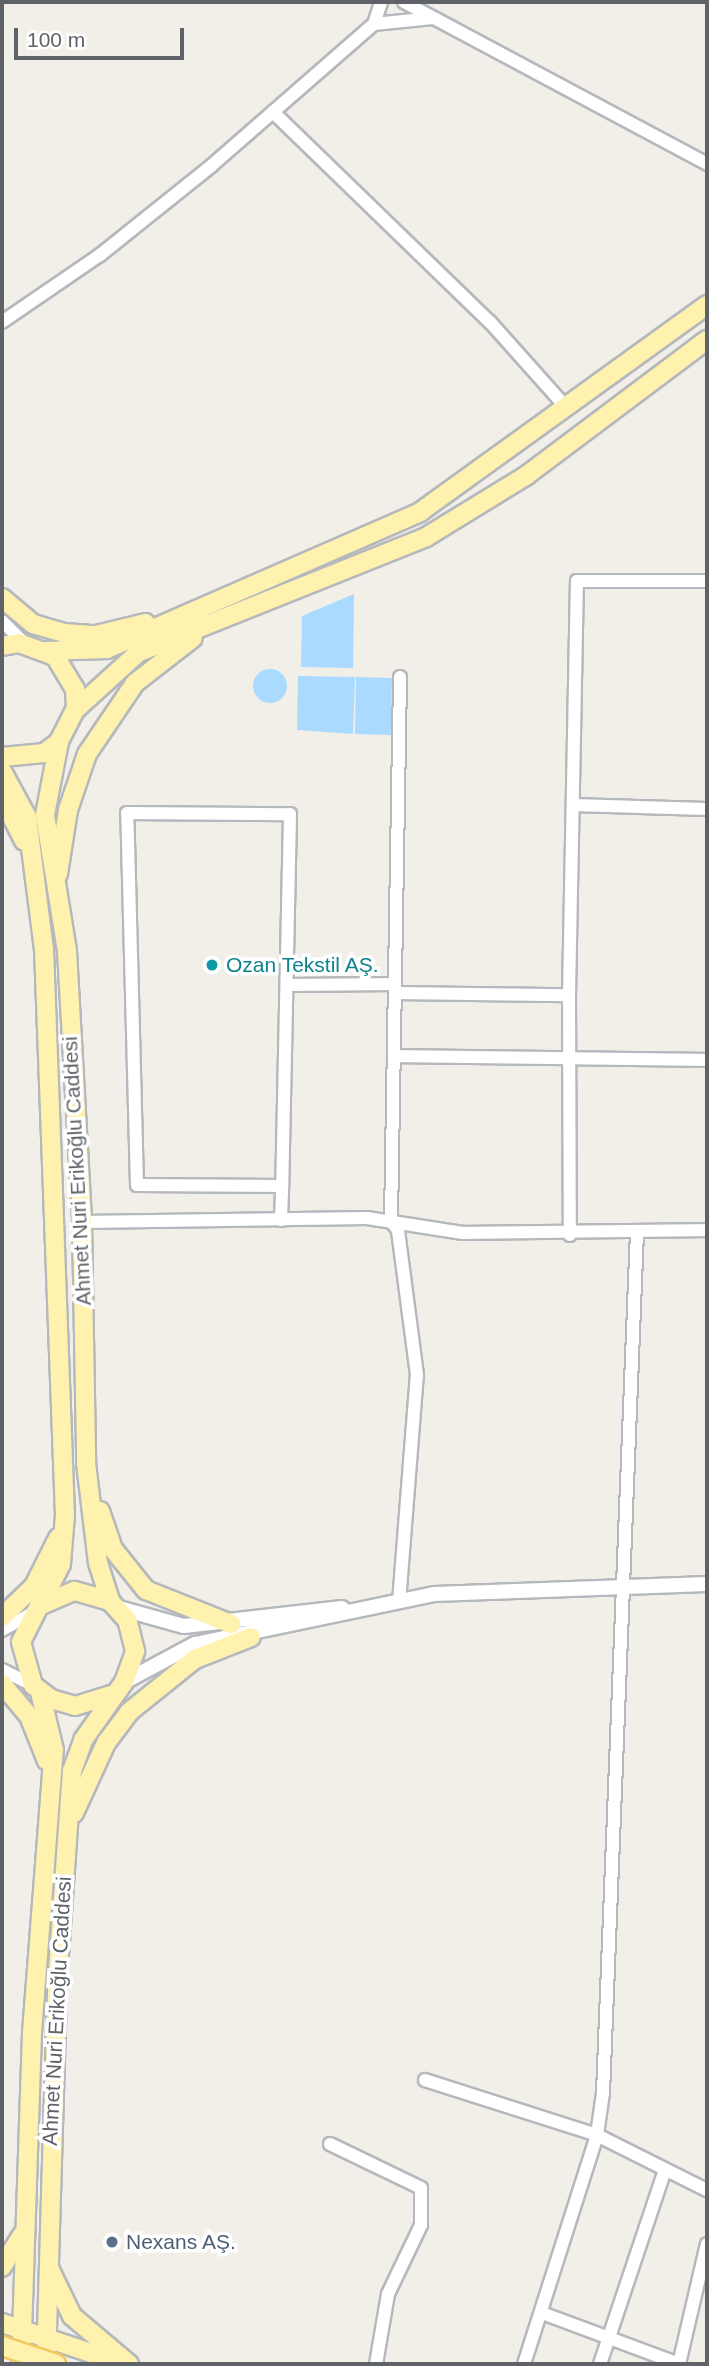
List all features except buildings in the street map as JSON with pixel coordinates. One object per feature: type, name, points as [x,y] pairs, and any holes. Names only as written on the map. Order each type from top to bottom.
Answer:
[{"type":"main road","points":[[2,646],[25,644],[46,651],[107,649],[174,617],[420,512],[564,405],[707,304]]},
{"type":"main road","points":[[75,710],[139,652],[426,537],[527,475],[707,340]]},
{"type":"main road","points":[[2,598],[33,624],[71,634],[174,617]]},
{"type":"main road","points":[[57,881],[76,782],[102,728],[152,667],[222,621]]},
{"type":"main road","points":[[46,651],[67,671],[75,710]]},
{"type":"main road","name":"Ahmet Nuri Erikoğlu Caddesi","points":[[75,710],[60,742],[45,815],[57,881],[82,1222],[86,1463],[97,1563],[113,1604]]},
{"type":"main road","points":[[2,757],[26,759],[60,742]]},
{"type":"main road","name":"Ahmet Nuri Erikoğlu Caddesi","points":[[2,771],[22,802],[45,962],[65,1515],[61,1564],[36,1610]]},
{"type":"main road","points":[[2,797],[32,859]]},
{"type":"main road","points":[[86,1463],[104,1530],[130,1577],[162,1598],[231,1624]]},
{"type":"main road","points":[[2,1618],[42,1573],[65,1515]]},
{"type":"main road","points":[[74,1591],[113,1604],[134,1643],[117,1689],[75,1706],[37,1689],[21,1649],[36,1610],[74,1591]]},
{"type":"main road","points":[[67,1833],[100,1754],[129,1712],[195,1659],[251,1637]]},
{"type":"main road","points":[[2,1684],[36,1730],[51,1787]]},
{"type":"main road","name":"Ahmet Nuri Erikoğlu Caddesi","points":[[20,2364],[32,2033],[51,1787],[52,1728],[37,1689]]},
{"type":"main road","name":"Ahmet Nuri Erikoğlu Caddesi","points":[[46,2364],[44,2337],[47,2259],[67,1833],[77,1755],[117,1689]]},
{"type":"main road","points":[[2,2267],[26,2225]]},
{"type":"main road","points":[[47,2259],[72,2316],[127,2364]]},
{"type":"main road","points":[[2,2323],[127,2364]]},
{"type":"main road","points":[[2,2358],[2,2348],[56,2364]]},
{"type":"street","points":[[2,322],[100,256],[273,112],[374,24],[381,2]]},
{"type":"street","points":[[404,2],[707,166]]},
{"type":"street","points":[[374,24],[436,18]]},
{"type":"street","points":[[273,112],[490,322],[564,405]]},
{"type":"street","points":[[570,1235],[572,1059],[569,995],[577,581],[707,581]]},
{"type":"street","points":[[2,621],[25,644]]},
{"type":"street","points":[[399,1602],[416,1375],[398,1230],[391,1222],[400,677]]},
{"type":"street","points":[[573,805],[707,809]]},
{"type":"street","points":[[281,1220],[288,985],[290,814],[127,813],[137,1185],[282,1186]]},
{"type":"street","points":[[288,985],[569,995]]},
{"type":"street","points":[[394,1056],[707,1060]]},
{"type":"street","points":[[82,1222],[391,1222],[463,1233],[570,1235],[707,1230]]},
{"type":"street","points":[[524,2364],[597,2135],[637,1234]]},
{"type":"street","points":[[117,1689],[195,1644],[251,1637],[435,1594],[707,1584]]},
{"type":"street","points":[[113,1604],[168,1625],[231,1624],[399,1602]]},
{"type":"street","points":[[2,1630],[36,1610]]},
{"type":"street","points":[[2,1670],[37,1689]]},
{"type":"street","points":[[425,2080],[597,2135],[707,2190]]},
{"type":"street","points":[[330,2144],[421,2188],[421,2225],[388,2294],[376,2364]]},
{"type":"street","points":[[600,2364],[665,2170]]},
{"type":"street","points":[[542,2313],[679,2364],[707,2244]]},
{"type":"water","points":[[354,594],[353,668],[301,667],[302,616]]},
{"type":"water","points":[[270,669],[282,674],[287,686],[282,698],[270,703],[258,698],[253,686],[258,674]]},
{"type":"water","points":[[298,676],[355,677],[353,734],[297,730]]},
{"type":"water","points":[[356,677],[392,678],[391,735],[355,734]]},
{"type":"place","name":"Ozan Tekstil AŞ.","points":[[212,965]]},
{"type":"place","name":"Nexans AŞ.","points":[[112,2242]]}]
